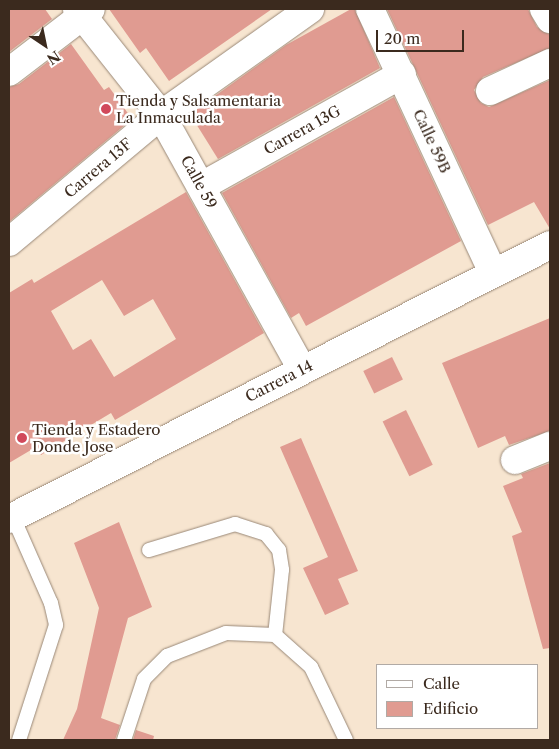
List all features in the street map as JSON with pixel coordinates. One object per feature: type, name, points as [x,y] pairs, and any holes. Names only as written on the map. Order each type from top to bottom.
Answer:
[{"type":"street","name":"Carrera 13F","points":[[9,242],[161,115],[310,9]]},
{"type":"street","name":"Calle 59B","points":[[370,9],[402,74],[493,273]]},
{"type":"street","points":[[544,9],[550,19]]},
{"type":"street","name":"Calle 59","points":[[83,11],[161,115],[302,369]]},
{"type":"street","points":[[9,72],[83,11]]},
{"type":"street","points":[[490,91],[550,64]]},
{"type":"street","name":"Carrera 13G","points":[[202,186],[402,74]]},
{"type":"street","name":"Carrera 14","points":[[11,518],[550,245]]},
{"type":"street","points":[[515,460],[550,446]]},
{"type":"lane","points":[[11,518],[50,603],[56,625],[19,740]]},
{"type":"lane","points":[[149,550],[235,524],[266,534],[279,550],[282,570],[275,635]]},
{"type":"lane","points":[[124,740],[144,679],[167,656],[226,633],[275,635],[311,667],[346,740]]},
{"type":"building","points":[[9,9],[45,9],[52,19],[9,52]]},
{"type":"building","points":[[109,9],[272,9],[169,81],[146,48],[140,53]]},
{"type":"building","points":[[351,9],[355,9],[380,68],[218,159],[190,114],[286,45]]},
{"type":"building","points":[[387,9],[528,9],[537,27],[550,35],[550,48],[483,77],[474,90],[481,103],[489,107],[550,80],[550,229],[534,202],[488,225]]},
{"type":"building","points":[[71,44],[104,90],[109,87],[132,119],[9,222],[9,87],[19,84]]},
{"type":"building","points":[[394,97],[461,241],[306,326],[299,313],[291,318],[222,193]]},
{"type":"building","points":[[186,192],[264,333],[115,420],[111,413],[41,455],[36,447],[9,463],[9,293],[32,279],[34,283]],"holes":[[[102,280],[124,316],[153,299],[176,339],[114,377],[91,339],[73,350],[51,311]]]},
{"type":"building","points":[[550,318],[550,431],[509,445],[505,436],[478,448],[442,363]]},
{"type":"building","points":[[392,357],[403,379],[374,393],[363,371]]},
{"type":"building","points":[[406,410],[433,465],[409,476],[383,421]]},
{"type":"building","points":[[301,438],[358,571],[338,579],[349,604],[325,615],[303,568],[328,557],[280,447]]},
{"type":"building","points":[[550,463],[550,648],[543,649],[512,536],[522,532],[503,486],[523,478],[521,474]]},
{"type":"building","points":[[119,522],[152,607],[128,618],[101,718],[120,725],[115,740],[63,740],[77,709],[99,608],[74,543]]},
{"type":"building","points":[[136,730],[154,736],[153,740],[133,740]]},
{"type":"place","name":"Tienda y Salsamentaria La Inmaculada","points":[[106,109]]},
{"type":"place","name":"Tienda y Estadero Donde Jose","points":[[22,438]]}]
